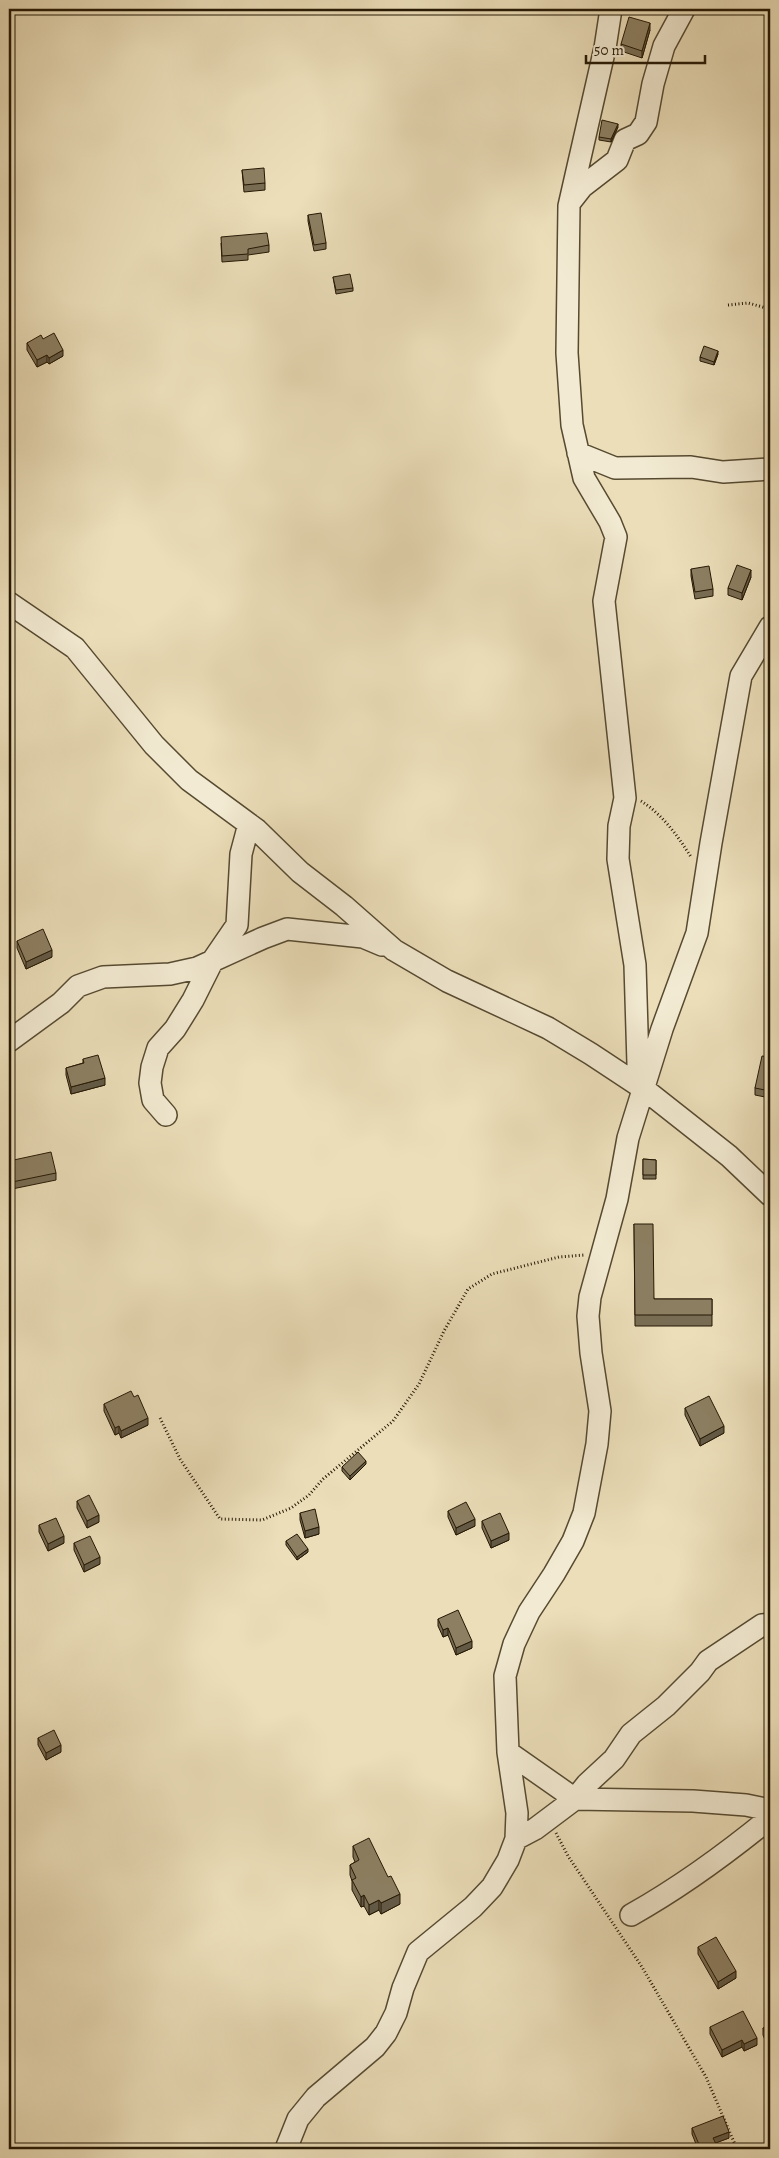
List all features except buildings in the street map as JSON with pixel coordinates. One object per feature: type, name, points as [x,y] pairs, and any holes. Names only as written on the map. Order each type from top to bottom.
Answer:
[{"type":"street","points":[[611,9],[605,48],[569,203],[567,353],[572,425],[584,478],[610,522],[616,537],[604,601],[625,792],[619,826],[618,860],[635,965],[638,1064],[644,1088]]},
{"type":"street","points":[[569,203],[582,187],[617,160],[626,140],[638,134],[646,122],[652,84],[664,46],[684,9]]},
{"type":"street","points":[[578,453],[615,468],[691,467],[722,472],[770,469]]},
{"type":"street","points":[[9,603],[75,648],[161,752],[189,780],[249,824],[300,872],[344,906],[394,950]]},
{"type":"street","points":[[286,2149],[298,2119],[316,2097],[375,2047],[386,2033],[396,2013],[403,1988],[418,1952],[474,1907],[492,1887],[508,1860],[516,1838],[517,1813],[508,1752],[505,1676],[514,1644],[530,1612],[573,1541],[584,1513],[596,1452],[600,1411],[591,1353],[588,1316],[590,1297],[604,1252],[617,1199],[628,1138],[662,1029],[697,933],[741,676],[770,627]]},
{"type":"street","points":[[166,1115],[154,1100],[150,1083],[158,1048],[175,1030],[193,1000],[213,960],[236,925],[240,854],[249,824]]},
{"type":"street","points":[[9,1041],[61,1002],[78,986],[103,977],[170,974],[197,968],[287,929],[303,929],[363,937],[394,950],[446,981],[548,1028],[644,1088],[729,1156],[770,1195]]},
{"type":"street","points":[[516,1838],[535,1829],[575,1799],[614,1759],[632,1734],[666,1706],[700,1672],[708,1661],[762,1625],[770,1624]]},
{"type":"street","points":[[508,1752],[575,1799],[693,1801],[746,1804],[770,1810]]},
{"type":"street","points":[[631,1915],[664,1896],[712,1864],[770,1818]]},
{"type":"path","points":[[728,305],[748,303],[770,309]]},
{"type":"path","points":[[625,792],[644,802],[664,821],[680,840],[705,880]]},
{"type":"path","points":[[160,1418],[180,1459],[220,1519],[262,1520],[291,1508],[309,1495],[323,1479],[393,1421],[419,1384],[444,1331],[468,1289],[492,1274],[559,1257],[604,1252]]},
{"type":"path","points":[[553,1828],[568,1856],[642,1967],[706,2076],[737,2149]]}]
